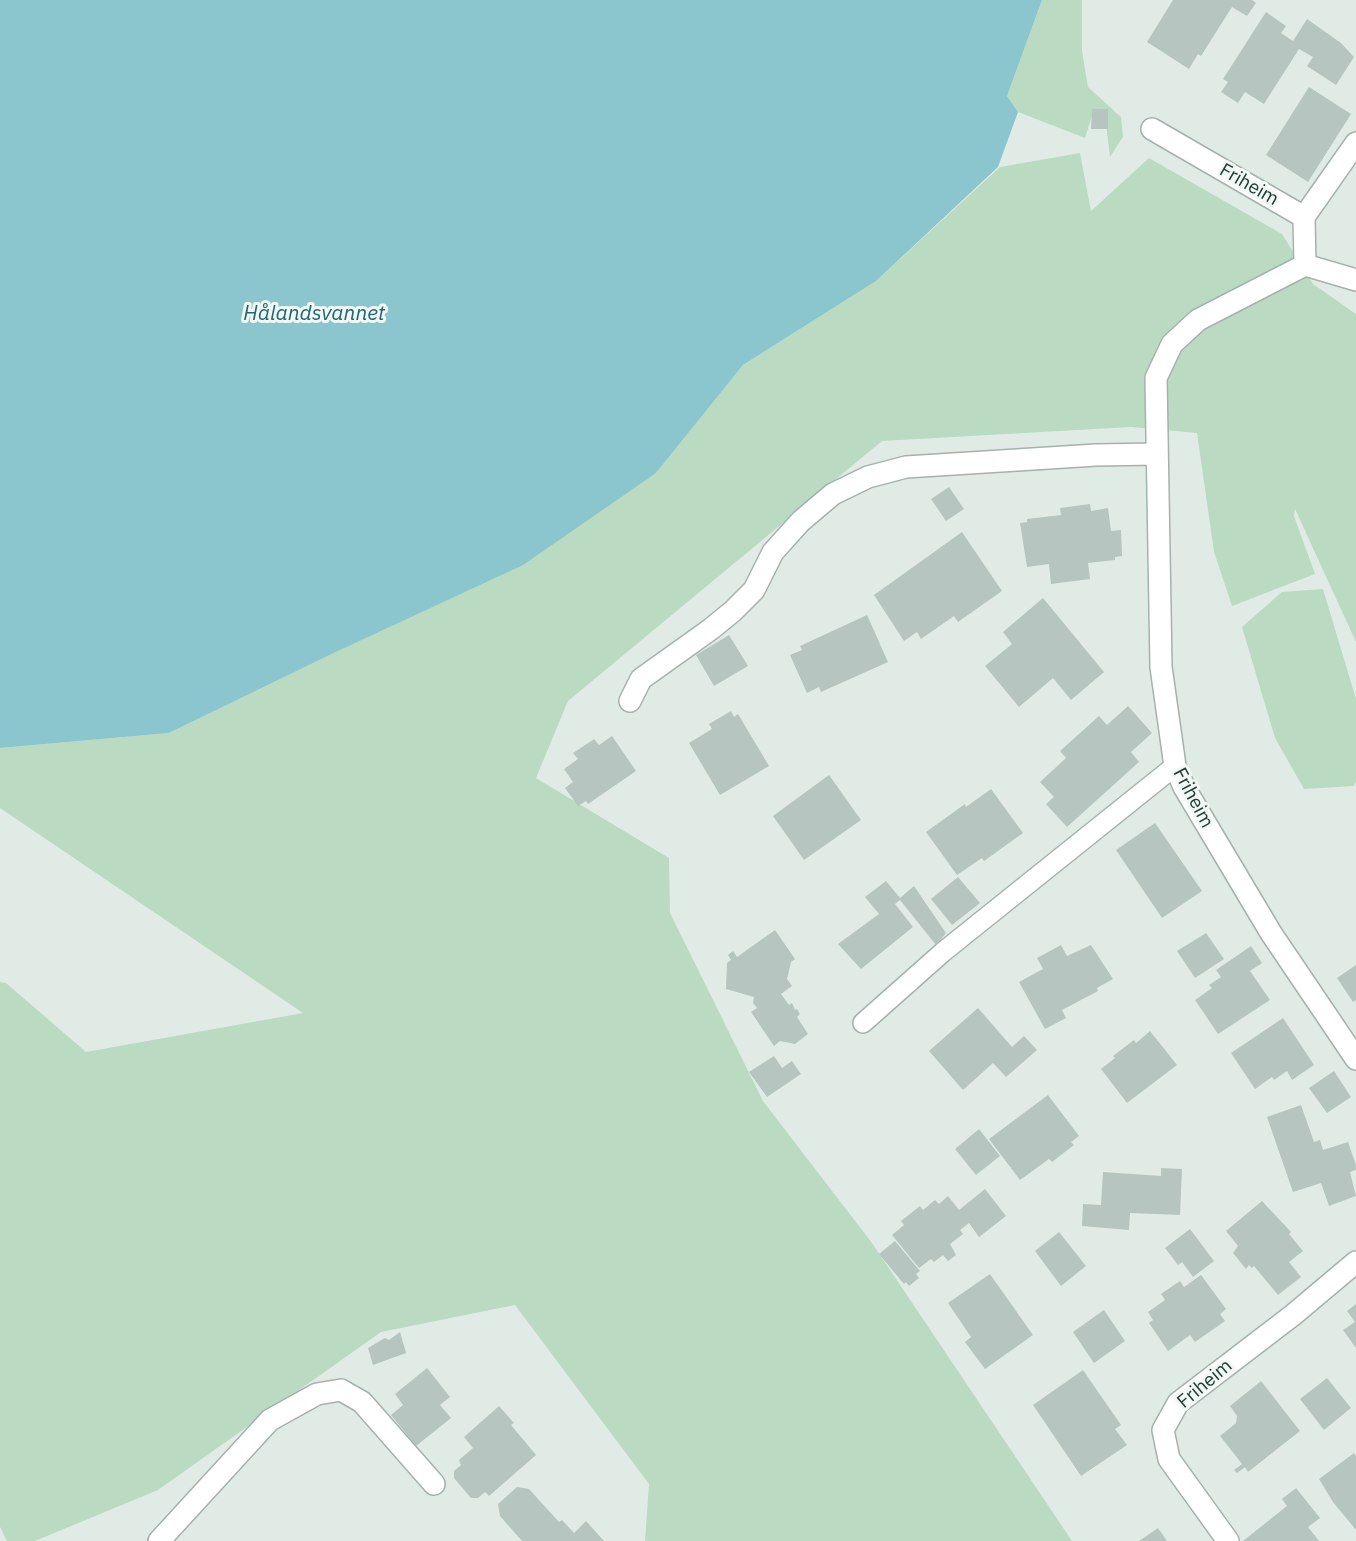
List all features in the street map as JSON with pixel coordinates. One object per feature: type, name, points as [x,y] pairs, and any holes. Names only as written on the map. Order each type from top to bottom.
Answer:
[{"type":"street","name":"Friheim","points":[[1152,129],[1304,217]]},
{"type":"street","points":[[1356,143],[1304,217],[1305,265],[1356,281]]},
{"type":"street","name":"Friheim","points":[[1305,265],[1198,320],[1172,344],[1156,378],[1161,667],[1175,766],[1184,787],[1272,933],[1356,1059]]},
{"type":"street","points":[[631,701],[641,680],[711,629],[754,590],[773,552],[801,521],[833,494],[868,477],[906,467],[1096,455],[1157,454]]},
{"type":"street","name":"Friheim","points":[[1228,1541],[1169,1459],[1163,1430],[1178,1403],[1293,1315],[1356,1262]]},
{"type":"street","points":[[159,1541],[270,1420],[317,1394],[341,1390],[362,1402],[435,1484]]},
{"type":"lane","points":[[863,1023],[943,952],[1175,766]]},
{"type":"green space","points":[[1042,0],[1082,0],[1082,51],[1088,87],[1121,117],[1123,137],[1110,157],[1105,116],[1092,116],[1085,138],[1018,112],[1007,96]]},
{"type":"green space","points":[[1080,153],[1091,211],[1149,158],[1282,234],[1313,284],[1356,314],[1356,642],[1295,509],[1294,516],[1315,574],[1232,606],[1214,552],[1197,433],[1131,427],[882,441],[568,701],[536,778],[669,858],[670,913],[763,1101],[872,1243],[1072,1541],[645,1541],[649,1484],[515,1305],[381,1332],[158,1490],[35,1541],[7,1541],[0,1527],[0,982],[6,983],[86,1052],[303,1013],[0,808],[0,748],[169,733],[340,650],[656,473],[743,365],[876,281],[1000,167]]},
{"type":"green space","points":[[1323,589],[1356,699],[1356,781],[1354,786],[1304,789],[1275,738],[1242,627],[1282,592]]},
{"type":"water","name":"Hålandsvannet","points":[[0,0],[1042,0],[1007,96],[1018,112],[998,167],[876,281],[743,365],[656,473],[523,565],[169,733],[0,748]]},
{"type":"building","points":[[1173,0],[1252,0],[1256,3],[1247,16],[1232,7],[1201,56],[1198,54],[1189,69],[1147,42]]},
{"type":"building","points":[[1266,12],[1286,26],[1281,33],[1293,41],[1307,19],[1341,43],[1354,57],[1336,85],[1307,66],[1313,57],[1299,49],[1264,104],[1245,92],[1238,103],[1221,92],[1228,82],[1223,79]]},
{"type":"building","points":[[1309,87],[1351,114],[1308,182],[1266,155]]},
{"type":"building","points":[[1092,109],[1108,109],[1108,129],[1091,129]]},
{"type":"building","points":[[949,487],[964,509],[946,521],[931,499]]},
{"type":"building","points":[[1090,504],[1091,511],[1108,508],[1111,531],[1121,530],[1122,556],[1115,557],[1115,560],[1088,563],[1090,579],[1051,584],[1049,564],[1027,567],[1020,523],[1027,522],[1027,519],[1061,515],[1060,508]]},
{"type":"building","points":[[962,532],[1002,591],[958,622],[954,616],[921,639],[917,632],[904,641],[874,595]]},
{"type":"building","points":[[1043,598],[1104,672],[1071,700],[1053,678],[1019,707],[985,666],[1012,644],[1003,632]]},
{"type":"building","points":[[867,615],[888,662],[821,692],[819,687],[807,693],[790,655],[802,650],[800,646]]},
{"type":"building","points":[[729,635],[748,666],[714,686],[696,655]]},
{"type":"building","points":[[1128,706],[1152,733],[1131,752],[1139,762],[1067,827],[1046,804],[1054,797],[1040,782],[1066,758],[1060,751],[1099,716],[1107,725]]},
{"type":"building","points":[[731,711],[734,717],[738,714],[769,766],[720,795],[689,743],[712,729],[709,724]]},
{"type":"building","points":[[612,736],[636,771],[588,804],[586,801],[578,806],[565,788],[573,782],[564,769],[578,759],[573,753],[594,739],[599,745]]},
{"type":"building","points":[[829,775],[861,820],[804,860],[773,816]]},
{"type":"building","points":[[991,789],[1023,833],[984,861],[982,858],[957,875],[926,832]]},
{"type":"building","points":[[1155,823],[1202,891],[1162,918],[1116,850]]},
{"type":"building","points":[[958,877],[980,903],[952,925],[931,899]]},
{"type":"building","points":[[886,881],[900,898],[914,886],[946,933],[936,945],[900,900],[895,904],[913,927],[861,969],[838,944],[879,914],[865,897]]},
{"type":"building","points":[[775,930],[795,959],[791,962],[787,979],[792,986],[781,994],[789,1005],[792,1003],[795,1010],[797,1009],[800,1014],[797,1017],[808,1034],[795,1044],[780,1041],[774,1046],[751,1012],[757,1008],[753,1003],[754,997],[726,989],[727,963],[731,960],[728,955],[733,951],[737,957]]},
{"type":"building","points":[[1206,933],[1224,959],[1195,978],[1177,951]]},
{"type":"building","points":[[1061,945],[1067,956],[1091,945],[1113,979],[1097,988],[1098,991],[1062,1010],[1066,1018],[1045,1029],[1019,982],[1043,969],[1037,958]]},
{"type":"building","points":[[1251,946],[1262,963],[1250,971],[1270,1000],[1218,1034],[1195,1000],[1212,988],[1209,985],[1221,977],[1216,970]]},
{"type":"building","points":[[1356,965],[1356,1000],[1353,1002],[1337,978]]},
{"type":"building","points":[[978,1008],[1012,1047],[1024,1036],[1037,1050],[1006,1077],[993,1063],[963,1090],[929,1051]]},
{"type":"building","points":[[1283,1018],[1314,1065],[1292,1080],[1287,1071],[1274,1080],[1272,1077],[1255,1089],[1231,1053]]},
{"type":"building","points":[[1150,1031],[1177,1065],[1127,1103],[1101,1069],[1115,1058],[1113,1056],[1134,1040],[1136,1043]]},
{"type":"building","points":[[774,1056],[782,1068],[792,1061],[801,1074],[767,1097],[749,1072]]},
{"type":"building","points":[[1334,1071],[1351,1097],[1327,1113],[1309,1088]]},
{"type":"building","points":[[1048,1095],[1079,1136],[1071,1142],[1074,1145],[1052,1162],[1049,1159],[1020,1180],[989,1139]]},
{"type":"building","points":[[1301,1105],[1314,1142],[1320,1140],[1323,1150],[1348,1142],[1356,1165],[1356,1170],[1350,1172],[1356,1196],[1329,1206],[1321,1183],[1293,1192],[1267,1117]]},
{"type":"building","points":[[979,1129],[1000,1156],[976,1175],[955,1149]]},
{"type":"building","points":[[1161,1168],[1182,1169],[1180,1215],[1130,1213],[1129,1230],[1082,1226],[1083,1204],[1101,1205],[1103,1172],[1161,1176]]},
{"type":"building","points":[[985,1189],[1006,1216],[979,1237],[969,1223],[960,1230],[963,1234],[950,1244],[956,1255],[948,1261],[943,1255],[934,1262],[931,1259],[919,1268],[892,1235],[904,1225],[901,1221],[920,1206],[923,1210],[935,1200],[939,1204],[948,1196],[959,1210]]},
{"type":"building","points":[[1262,1201],[1291,1232],[1289,1234],[1303,1251],[1289,1262],[1301,1277],[1278,1295],[1254,1266],[1252,1268],[1249,1265],[1246,1269],[1233,1253],[1238,1246],[1226,1231]]},
{"type":"building","points":[[1190,1229],[1214,1261],[1193,1277],[1182,1262],[1178,1265],[1165,1248]]},
{"type":"building","points":[[1059,1232],[1086,1266],[1061,1286],[1035,1251]]},
{"type":"building","points":[[895,1241],[920,1271],[916,1274],[919,1278],[909,1286],[906,1282],[904,1284],[879,1254]]},
{"type":"building","points":[[990,1274],[1033,1335],[985,1369],[965,1342],[971,1337],[948,1303]]},
{"type":"building","points":[[1201,1275],[1226,1309],[1220,1314],[1225,1321],[1195,1342],[1190,1335],[1168,1351],[1149,1323],[1153,1320],[1148,1312],[1165,1300],[1161,1294],[1180,1281],[1184,1287]]},
{"type":"building","points":[[1356,1304],[1356,1348],[1343,1330],[1355,1322],[1347,1311]]},
{"type":"building","points":[[1104,1310],[1125,1341],[1094,1363],[1073,1332]]},
{"type":"building","points":[[400,1332],[406,1353],[373,1365],[368,1348],[385,1338],[389,1340]]},
{"type":"building","points":[[427,1368],[450,1397],[440,1405],[451,1418],[416,1446],[391,1415],[403,1405],[395,1394]]},
{"type":"building","points":[[1083,1370],[1121,1425],[1115,1429],[1127,1445],[1081,1476],[1033,1405]]},
{"type":"building","points":[[1327,1378],[1351,1408],[1324,1430],[1300,1399]]},
{"type":"building","points":[[1261,1381],[1300,1431],[1248,1472],[1245,1467],[1237,1473],[1234,1470],[1242,1464],[1220,1436],[1236,1423],[1237,1416],[1230,1406]]},
{"type":"building","points":[[499,1406],[536,1455],[489,1496],[485,1492],[478,1498],[471,1498],[454,1478],[454,1471],[461,1465],[459,1460],[473,1448],[464,1437]]},
{"type":"building","points":[[1354,1453],[1356,1530],[1333,1502],[1319,1479]]},
{"type":"building","points":[[517,1487],[529,1489],[559,1522],[562,1520],[574,1533],[586,1521],[604,1541],[522,1541],[500,1516],[498,1504]]},
{"type":"building","points":[[1296,1488],[1320,1518],[1308,1527],[1319,1541],[1243,1541],[1287,1506],[1282,1499]]},
{"type":"building","points":[[1158,1528],[1167,1541],[1139,1541]]}]
